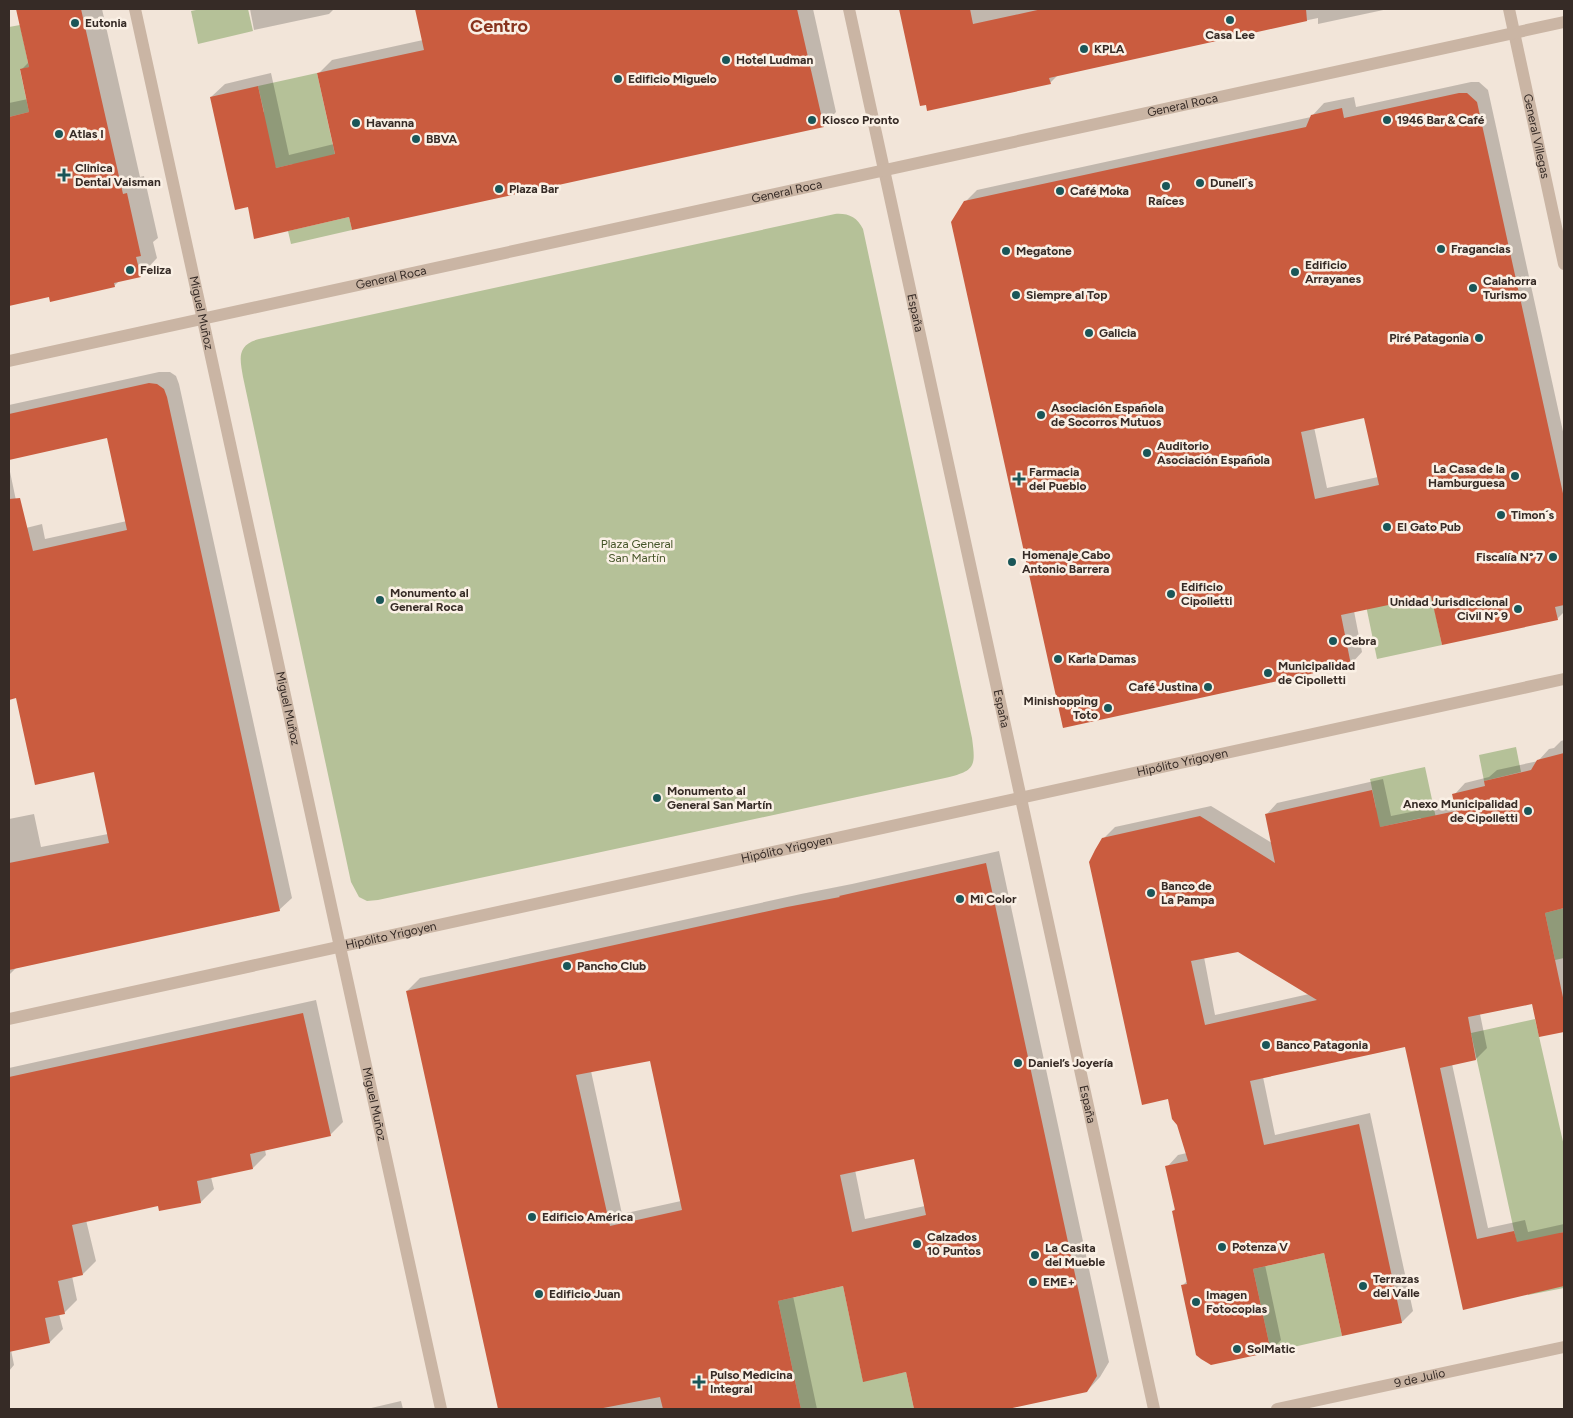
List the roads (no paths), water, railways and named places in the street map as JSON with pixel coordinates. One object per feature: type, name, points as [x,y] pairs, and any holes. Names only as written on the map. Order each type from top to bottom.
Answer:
[{"type":"street","name":"Miguel Muñoz","points":[[135,9],[441,1409]]},
{"type":"street","name":"España","points":[[849,9],[1154,1409]]},
{"type":"street","name":"General Villegas","points":[[1509,9],[1564,264]]},
{"type":"street","name":"General Roca","points":[[9,361],[1564,22]]},
{"type":"street","name":"Hipólito Yrigoyen","points":[[9,1019],[1564,679]]},
{"type":"street","name":"9 de Julio","points":[[1277,1409],[1564,1347]]},
{"type":"place","name":"Casa Lee","points":[[1230,20]]},
{"type":"place","name":"Eutonia","points":[[75,23]]},
{"type":"place","name":"KPLA","points":[[1084,49]]},
{"type":"place","name":"Hotel Ludman","points":[[726,60]]},
{"type":"place","name":"Edificio Miguelo","points":[[618,79]]},
{"type":"place","name":"Kiosco Pronto","points":[[812,120]]},
{"type":"place","name":"1946 Bar & Café","points":[[1387,120]]},
{"type":"place","name":"Havanna","points":[[356,123]]},
{"type":"place","name":"Atlas I","points":[[59,134]]},
{"type":"place","name":"BBVA","points":[[416,139]]},
{"type":"place","name":"Clinica Dental Vaisman","points":[[64,175]]},
{"type":"place","name":"Dunell´s","points":[[1200,183]]},
{"type":"place","name":"Raíces","points":[[1166,186]]},
{"type":"place","name":"Plaza Bar","points":[[499,189]]},
{"type":"place","name":"Café Moka","points":[[1060,191]]},
{"type":"place","name":"Fragancias","points":[[1441,249]]},
{"type":"place","name":"Megatone","points":[[1006,251]]},
{"type":"place","name":"Feliza","points":[[130,270]]},
{"type":"place","name":"Edificio Arrayanes","points":[[1295,272]]},
{"type":"place","name":"Calahorra Turismo","points":[[1473,288]]},
{"type":"place","name":"Siempre al Top","points":[[1016,295]]},
{"type":"place","name":"Galicia","points":[[1089,333]]},
{"type":"place","name":"Piré Patagonia","points":[[1479,338]]},
{"type":"place","name":"Asociación Española de Socorros Mutuos","points":[[1041,415]]},
{"type":"place","name":"Auditorio Asociación Española","points":[[1147,453]]},
{"type":"place","name":"La Casa de la Hamburguesa","points":[[1515,476]]},
{"type":"place","name":"Farmacia del Pueblo","points":[[1019,479]]},
{"type":"place","name":"Timon´s","points":[[1501,515]]},
{"type":"place","name":"El Gato Pub","points":[[1387,527]]},
{"type":"place","name":"Fiscalía N° 7","points":[[1553,557]]},
{"type":"place","name":"Homenaje Cabo Antonio Barrera","points":[[1012,562]]},
{"type":"place","name":"Edificio Cipolletti","points":[[1171,594]]},
{"type":"place","name":"Monumento al General Roca","points":[[380,600]]},
{"type":"place","name":"Unidad Jurisdiccional Civil N° 9","points":[[1518,609]]},
{"type":"place","name":"Cebra","points":[[1333,641]]},
{"type":"place","name":"Karla Damas","points":[[1058,659]]},
{"type":"place","name":"Municipalidad de Cipolletti","points":[[1268,673]]},
{"type":"place","name":"Café Justina","points":[[1208,687]]},
{"type":"place","name":"Minishopping Toto","points":[[1108,708]]},
{"type":"place","name":"Monumento al General San Martín","points":[[657,798]]},
{"type":"place","name":"Anexo Municipalidad de Cipolletti","points":[[1528,811]]},
{"type":"place","name":"Banco de La Pampa","points":[[1151,893]]},
{"type":"place","name":"Mi Color","points":[[960,899]]},
{"type":"place","name":"Pancho Club","points":[[567,966]]},
{"type":"place","name":"Banco Patagonia","points":[[1266,1045]]},
{"type":"place","name":"Daniel’s Joyería","points":[[1018,1063]]},
{"type":"place","name":"Edificio América","points":[[532,1217]]},
{"type":"place","name":"Calzados 10 Puntos","points":[[917,1244]]},
{"type":"place","name":"Potenza V","points":[[1222,1247]]},
{"type":"place","name":"La Casita del Mueble","points":[[1035,1255]]},
{"type":"place","name":"EME+","points":[[1033,1282]]},
{"type":"place","name":"Terrazas del Valle","points":[[1363,1286]]},
{"type":"place","name":"Edificio Juan","points":[[539,1294]]},
{"type":"place","name":"Imagen Fotocopias","points":[[1196,1302]]},
{"type":"place","name":"SolMatic","points":[[1237,1349]]},
{"type":"place","name":"Pulso Medicina Integral","points":[[699,1382]]},
{"type":"district","name":"Centro","points":[[499,26]]},
{"type":"park label","name":"Plaza General San Martín","points":[[637,551]]}]
